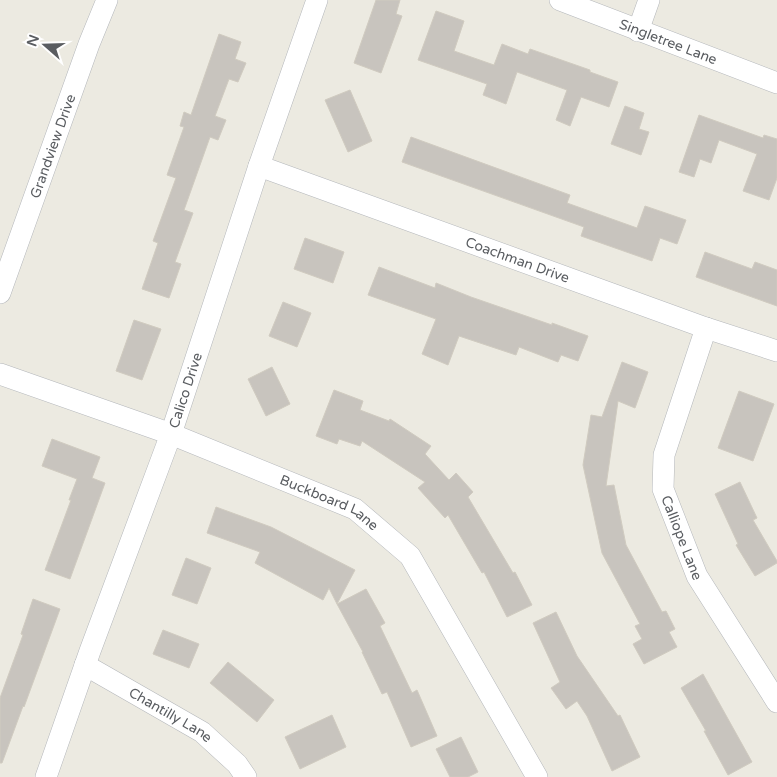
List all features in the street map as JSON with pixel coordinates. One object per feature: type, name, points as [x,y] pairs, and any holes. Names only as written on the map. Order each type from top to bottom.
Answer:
[{"type":"street","name":"Grandview Drive","points":[[0,293],[86,53],[107,0]]},
{"type":"street","name":"Calico Drive","points":[[46,777],[85,665],[171,434],[316,0]]},
{"type":"street","name":"Singletree Lane","points":[[560,0],[777,83]]},
{"type":"street","points":[[638,31],[649,0]]},
{"type":"street","name":"Coachman Drive","points":[[259,166],[706,328],[777,351]]},
{"type":"street","name":"Calliope Lane","points":[[706,328],[664,455],[663,489],[697,576],[777,702]]},
{"type":"street","name":"Buckboard Lane","points":[[0,374],[171,434],[355,509],[410,556],[537,777]]},
{"type":"street","name":"Chantilly Lane","points":[[85,665],[202,732],[237,764],[246,777]]},
{"type":"building","points":[[376,0],[400,0],[396,14],[402,16],[381,73],[354,63]]},
{"type":"building","points":[[436,11],[464,21],[454,51],[494,65],[502,44],[528,54],[530,49],[590,70],[590,72],[618,82],[609,107],[581,97],[570,126],[556,120],[567,90],[517,72],[506,104],[483,95],[487,84],[418,60]]},
{"type":"building","points":[[219,34],[241,42],[235,59],[246,63],[238,82],[229,79],[215,116],[226,120],[218,140],[210,137],[184,210],[193,213],[175,262],[181,264],[169,298],[142,289],[158,243],[153,241],[176,178],[167,175],[184,127],[180,126],[184,112],[191,115]]},
{"type":"building","points":[[350,90],[372,141],[348,152],[325,100]]},
{"type":"building","points":[[625,106],[644,113],[639,129],[649,132],[641,155],[611,144]]},
{"type":"building","points":[[699,115],[763,138],[764,135],[777,139],[777,178],[769,200],[743,191],[757,154],[719,140],[711,163],[700,159],[694,177],[679,172]]},
{"type":"building","points":[[411,137],[570,195],[567,203],[637,228],[645,206],[686,220],[677,244],[660,238],[652,261],[581,236],[584,227],[402,162]]},
{"type":"building","points":[[305,238],[344,252],[333,283],[294,269]]},
{"type":"building","points":[[705,252],[752,269],[755,262],[777,270],[777,306],[696,277]]},
{"type":"building","points":[[379,267],[435,288],[436,283],[471,297],[588,336],[578,361],[561,355],[558,362],[519,347],[516,355],[459,336],[448,365],[422,354],[436,319],[368,295]]},
{"type":"building","points":[[283,302],[311,313],[297,347],[269,336]]},
{"type":"building","points":[[134,320],[161,329],[142,380],[116,371]]},
{"type":"building","points":[[622,362],[648,372],[635,408],[618,401],[606,486],[614,485],[626,545],[662,612],[666,611],[675,629],[669,632],[677,647],[644,664],[633,644],[642,639],[635,626],[640,624],[602,553],[583,465],[591,415],[602,417]]},
{"type":"building","points":[[272,367],[290,404],[266,416],[248,379]]},
{"type":"building","points":[[334,390],[363,401],[360,410],[389,421],[390,419],[431,446],[425,454],[449,480],[456,473],[473,492],[468,497],[513,573],[515,572],[532,605],[507,617],[484,572],[482,573],[448,515],[445,518],[418,488],[425,482],[362,441],[360,446],[339,439],[337,444],[316,436]]},
{"type":"building","points":[[739,391],[774,404],[753,461],[718,448]]},
{"type":"building","points":[[52,439],[100,457],[92,478],[105,483],[70,579],[45,570],[77,479],[42,466]]},
{"type":"building","points":[[740,482],[757,518],[753,520],[777,561],[777,563],[755,576],[736,545],[738,544],[715,494]]},
{"type":"building","points":[[216,507],[271,527],[355,570],[337,604],[329,588],[323,600],[255,563],[260,552],[207,533]]},
{"type":"building","points":[[186,558],[211,568],[197,604],[172,595]]},
{"type":"building","points":[[366,589],[385,623],[380,626],[412,693],[417,690],[437,736],[411,747],[387,692],[382,694],[363,652],[337,604]]},
{"type":"building","points":[[33,599],[60,609],[24,707],[2,763],[0,763],[0,698],[23,635],[21,634]]},
{"type":"building","points":[[556,612],[577,656],[618,716],[620,715],[640,757],[612,771],[587,716],[577,701],[566,709],[551,688],[560,682],[533,623]]},
{"type":"building","points":[[163,630],[199,644],[189,668],[153,654]]},
{"type":"building","points":[[228,662],[274,700],[257,722],[210,683]]},
{"type":"building","points":[[703,674],[752,762],[728,775],[704,731],[706,731],[681,688]]},
{"type":"building","points":[[332,715],[346,747],[300,769],[285,737]]},
{"type":"building","points":[[461,737],[478,772],[468,777],[450,777],[436,749]]}]
